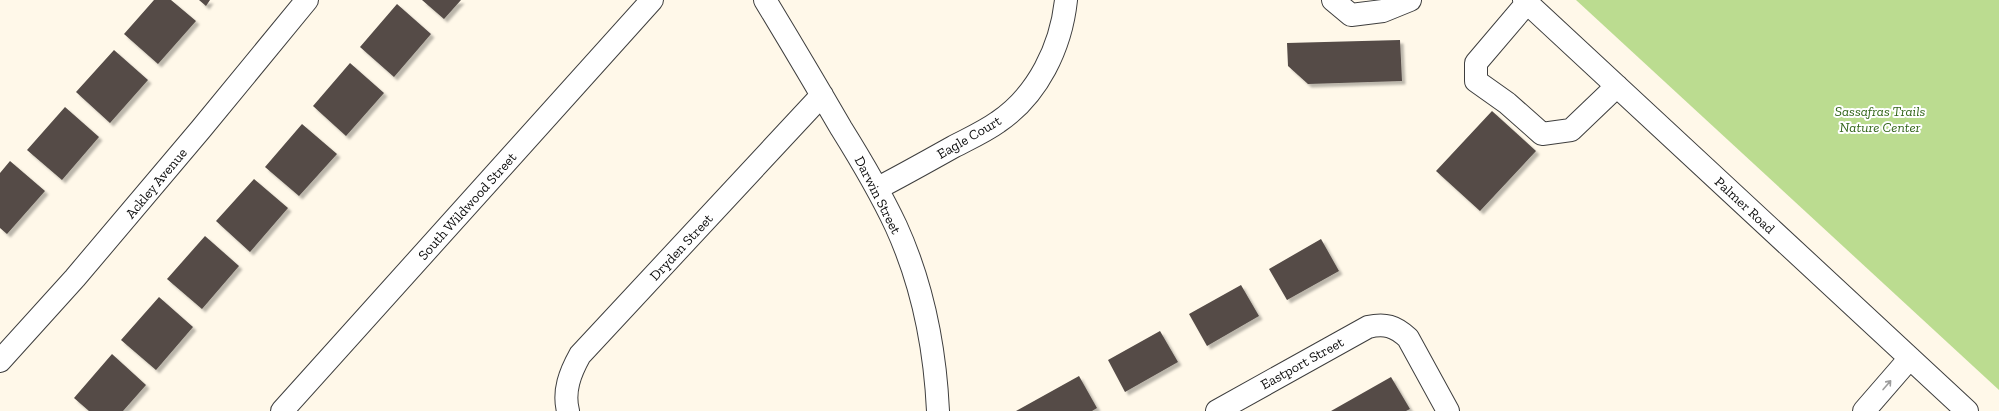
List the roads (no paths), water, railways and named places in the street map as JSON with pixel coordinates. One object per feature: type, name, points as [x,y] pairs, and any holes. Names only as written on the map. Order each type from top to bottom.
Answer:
[{"type":"street","name":"Ackley Avenue","points":[[0,361],[80,272],[201,129],[307,0]]},
{"type":"street","name":"South Wildwood Street","points":[[282,411],[652,0]]},
{"type":"street","name":"Darwin Street","points":[[765,0],[878,188],[896,227],[911,265],[923,304],[937,383],[938,411]]},
{"type":"street","name":"Eagle Court","points":[[878,188],[999,122],[1023,100],[1041,76],[1056,46],[1066,0]]},
{"type":"street","points":[[1333,0],[1351,14],[1383,11],[1410,0]]},
{"type":"street","points":[[1525,2],[1476,63],[1476,80],[1507,103],[1542,134],[1571,130],[1617,86]]},
{"type":"street","name":"Palmer Road","points":[[1525,2],[1967,411]]},
{"type":"street","name":"Dryden Street","points":[[568,411],[566,398],[568,381],[580,355],[822,95]]},
{"type":"street","name":"Eastport Street","points":[[1216,411],[1368,327],[1381,324],[1399,330],[1408,338],[1448,411]]},
{"type":"street","points":[[1864,411],[1910,358]]},
{"type":"park label","name":"Sassafras Trails Nature Center","points":[[1880,120]]}]
